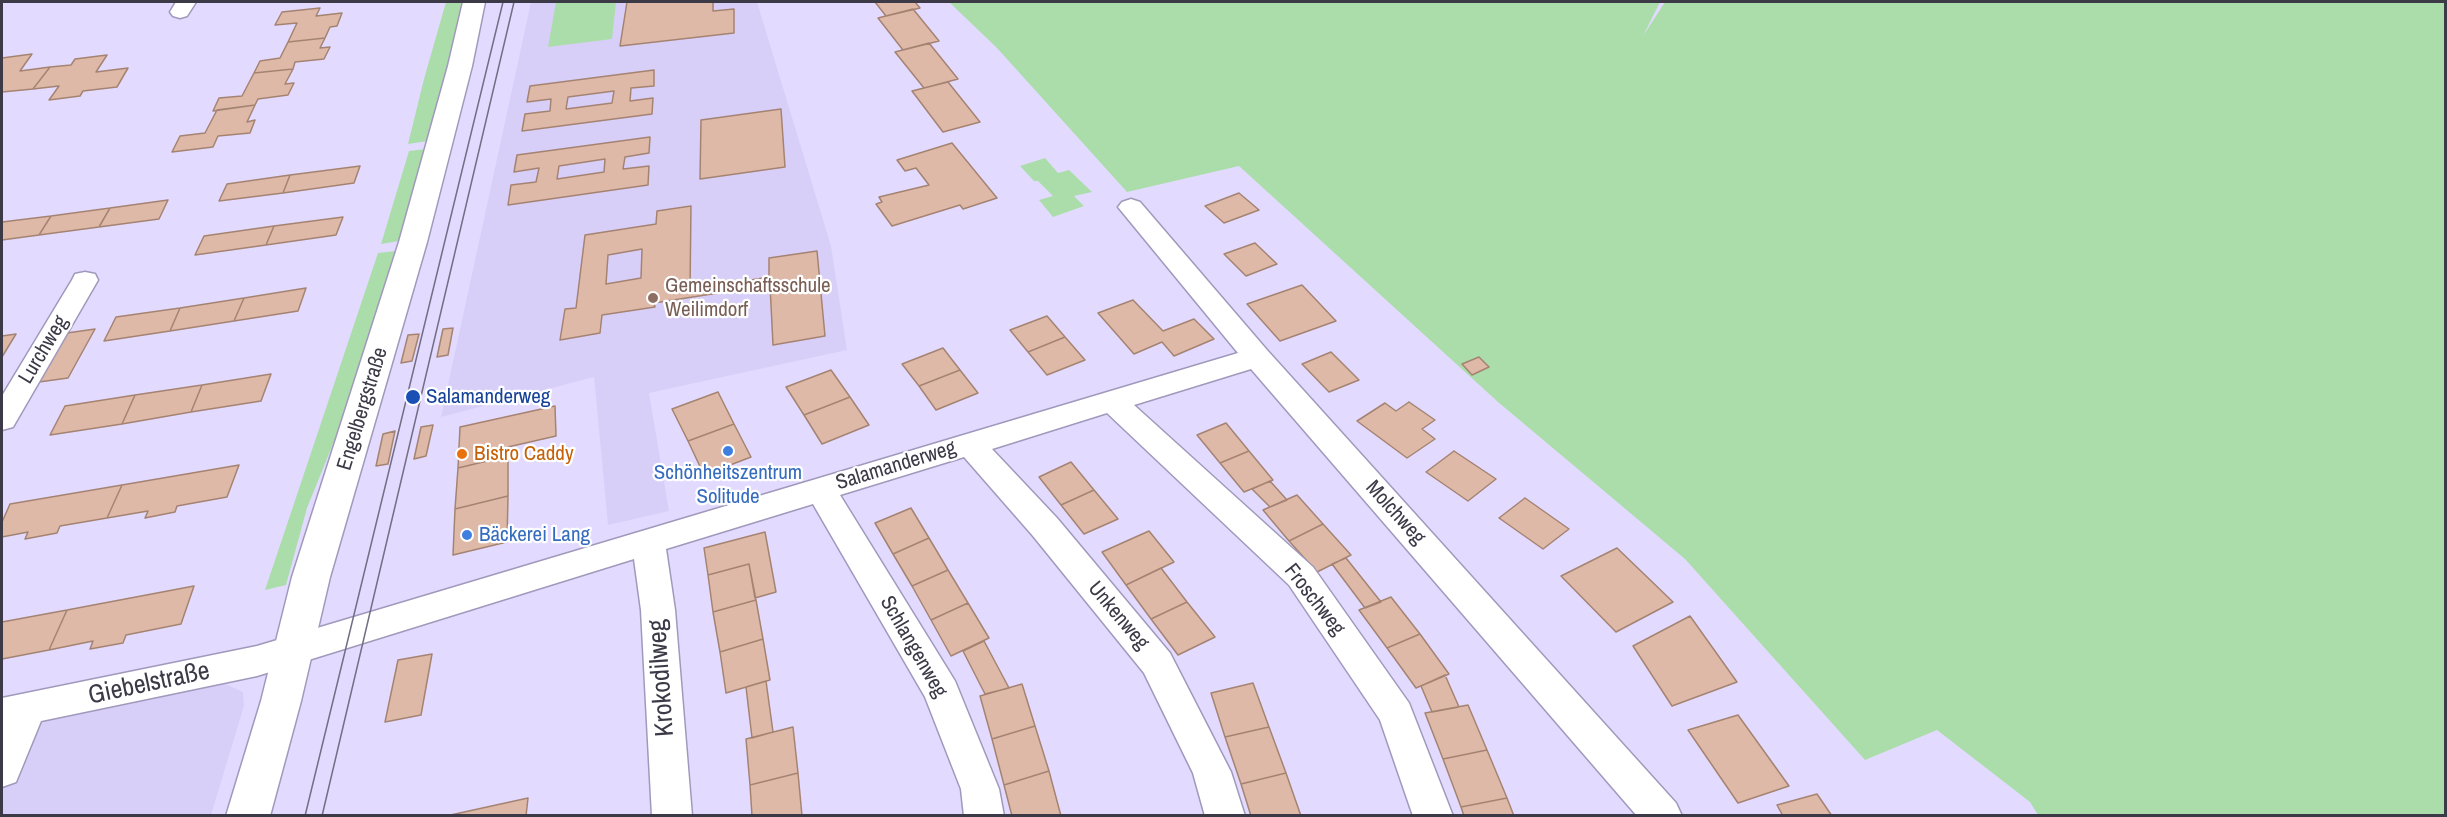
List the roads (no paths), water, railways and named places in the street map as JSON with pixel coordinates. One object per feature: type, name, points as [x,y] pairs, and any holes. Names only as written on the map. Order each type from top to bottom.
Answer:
[{"type":"main road","name":"Engelbergstraße","points":[[248,816],[311,577],[413,242],[460,66],[474,2]]},
{"type":"street","name":"Molchweg","points":[[1131,207],[1257,357],[1662,816]]},
{"type":"street","name":"Lurchweg","points":[[2,420],[85,280]]},
{"type":"street","name":"Salamanderweg","points":[[294,648],[1257,357]]},
{"type":"street","name":"Froschweg","points":[[1112,401],[1301,576],[1396,714],[1433,816]]},
{"type":"street","name":"Unkenweg","points":[[970,444],[1044,527],[1157,663],[1212,772],[1225,816]]},
{"type":"street","name":"Schlangenweg","points":[[820,489],[942,692],[980,789],[984,816]]},
{"type":"street","name":"Krokodilweg","points":[[648,541],[658,610],[672,816]]},
{"type":"street","name":"Giebelstraße","points":[[15,711],[257,661],[294,648]]},
{"type":"street","points":[[2,770],[15,711]]},
{"type":"tram line","points":[[305,816],[503,2]]},
{"type":"tram line","points":[[322,816],[514,2]]},
{"type":"place","name":"Gemeinschaftsschule Weilimdorf","points":[[653,298]]},
{"type":"place","name":"Salamanderweg","points":[[413,397]]},
{"type":"place","name":"Schönheitszentrum Solitude","points":[[728,451]]},
{"type":"place","name":"Bistro Caddy","points":[[462,454]]},
{"type":"place","name":"Bäckerei Lang","points":[[467,535]]}]
